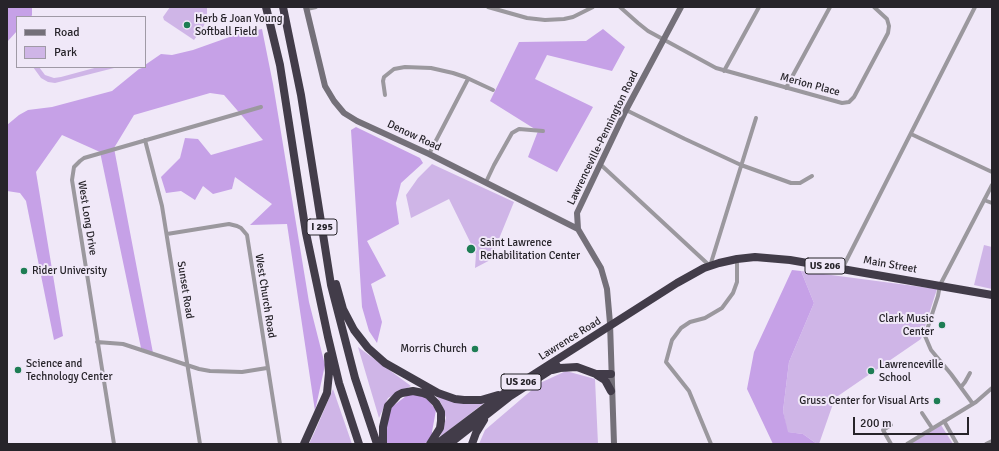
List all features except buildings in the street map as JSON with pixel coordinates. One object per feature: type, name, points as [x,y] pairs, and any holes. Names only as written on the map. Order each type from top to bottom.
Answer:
[{"type":"highway","name":"I 295","points":[[266,7],[280,65],[306,233],[328,337],[339,383],[359,444]]},
{"type":"highway","name":"I 295","points":[[283,7],[301,94],[331,285],[355,378],[377,444]]},
{"type":"highway","points":[[322,227],[343,309],[354,330],[375,355],[393,369],[438,393],[454,399],[481,400],[499,395],[508,395]]},
{"type":"highway","name":"Main Street","points":[[610,327],[677,283],[710,266],[737,259],[766,258],[790,260],[992,295]]},
{"type":"highway","name":"Lawrence Road","points":[[437,444],[610,327]]},
{"type":"highway","name":"Lawrence Road","points":[[449,444],[508,395],[551,370],[589,344],[610,327]]},
{"type":"highway","points":[[304,444],[327,393],[329,373],[328,337]]},
{"type":"highway","points":[[551,370],[577,367],[596,374],[605,380],[612,391]]},
{"type":"highway","points":[[596,374],[611,374]]},
{"type":"highway","points":[[383,444],[382,427],[388,406],[398,395],[413,391],[428,395],[436,402],[439,408],[441,417],[440,428],[430,444]]},
{"type":"highway","points":[[472,444],[476,433],[484,420],[508,395]]},
{"type":"street","points":[[306,8],[316,7]]},
{"type":"street","points":[[488,7],[527,18],[545,20],[573,17],[593,7]]},
{"type":"street","name":"Merion Place","points":[[620,7],[638,24],[706,64],[724,71],[842,103],[852,100],[889,30],[887,19],[874,7]]},
{"type":"street","name":"Lawrenceville-Pennington Road","points":[[578,229],[576,218],[579,208],[626,110],[681,7]]},
{"type":"street","points":[[724,71],[759,7]]},
{"type":"street","points":[[786,88],[830,7]]},
{"type":"street","points":[[842,268],[975,7]]},
{"type":"street","name":"Denow Road","points":[[306,8],[322,78],[329,94],[339,108],[357,121],[429,154],[578,229]]},
{"type":"street","points":[[384,95],[384,77],[390,71],[398,68],[431,68],[453,73],[468,78],[493,90]]},
{"type":"street","points":[[429,154],[468,78]]},
{"type":"street","name":"West Long Drive","points":[[114,444],[72,180],[73,171],[77,164],[84,158],[261,107]]},
{"type":"street","points":[[626,110],[741,164],[791,183],[800,183],[812,176]]},
{"type":"street","points":[[600,164],[710,266],[756,118]]},
{"type":"street","points":[[486,182],[512,133],[519,129],[543,130]]},
{"type":"street","points":[[911,134],[992,172]]},
{"type":"street","name":"Sunset Road","points":[[145,140],[158,186],[167,234],[200,444]]},
{"type":"street","points":[[973,404],[931,350],[925,336],[940,285],[992,185]]},
{"type":"street","points":[[984,200],[992,203]]},
{"type":"street","name":"West Church Road","points":[[167,234],[229,224],[237,226],[245,232],[248,240],[280,444]]},
{"type":"street","points":[[578,229],[596,259],[605,278],[608,295],[614,444]]},
{"type":"street","points":[[711,444],[689,391],[666,362],[672,340],[681,328],[690,322],[705,318],[722,308],[733,293],[737,282],[737,259]]},
{"type":"street","points":[[98,342],[123,344],[205,370],[242,372],[268,368]]},
{"type":"street","points":[[960,387],[970,373]]},
{"type":"street","points":[[906,444],[973,404],[992,388]]},
{"type":"street","points":[[922,413],[932,428]]},
{"type":"street","points":[[944,421],[957,444]]},
{"type":"street","points":[[891,425],[883,430],[891,444]]},
{"type":"street","points":[[986,444],[992,441]]},
{"type":"green space","name":"Herb & Joan Young Softball Field","points":[[170,7],[207,7],[205,23],[194,40],[164,20],[163,17]]},
{"type":"green space","points":[[34,68],[40,68],[45,75],[54,78],[94,68],[114,68],[55,83],[48,82],[41,78]]},
{"type":"green space","points":[[432,164],[514,202],[494,251],[494,258],[475,268],[476,254],[449,199],[411,218],[406,195],[418,178]]},
{"type":"green space","points":[[984,245],[992,247],[992,289],[974,285]]},
{"type":"green space","points":[[801,271],[937,289],[921,339],[835,398],[819,444],[803,434],[787,432],[783,411],[789,362],[814,303]]},
{"type":"green space","points":[[358,347],[411,386],[388,398],[379,418]]},
{"type":"green space","points":[[566,371],[595,379],[598,444],[479,444],[485,430],[540,383]]},
{"type":"green space","points":[[333,389],[352,444],[309,444],[316,429]]},
{"type":"green space","points":[[435,394],[484,403],[440,437],[446,418],[441,403]]},
{"type":"green space","points":[[941,425],[953,444],[910,444]]},
{"type":"shaded area","points":[[7,7],[32,7],[32,16],[16,16],[16,32],[7,42]]},
{"type":"shaded area","points":[[262,29],[273,84],[309,302],[325,365],[315,411],[287,224],[250,225],[272,204],[235,177],[232,189],[213,194],[203,186],[195,200],[181,191],[166,193],[161,177],[180,158],[185,138],[198,139],[211,155],[263,140],[224,95],[210,93],[134,115],[114,148],[153,353],[141,348],[100,152],[62,135],[36,172],[63,336],[54,340],[26,201],[20,193],[7,191],[7,125],[19,115],[28,110],[52,107],[112,91],[139,69],[146,68],[146,64],[161,54],[172,55],[193,50],[238,34]]},
{"type":"shaded area","points":[[603,29],[625,47],[612,71],[547,55],[535,79],[593,107],[557,172],[528,157],[538,131],[490,101],[519,42],[586,41]]},
{"type":"shaded area","points":[[356,127],[420,158],[423,163],[401,183],[396,203],[399,224],[367,241],[386,276],[371,284],[382,322],[377,343],[369,331],[362,307],[351,130]]},
{"type":"shaded area","points":[[792,270],[801,271],[814,303],[789,362],[783,411],[788,432],[803,434],[817,444],[773,444],[747,389],[754,352]]},
{"type":"shaded area","points":[[410,393],[425,396],[436,410],[432,432],[434,437],[424,444],[386,444],[384,437],[389,409]]},
{"type":"place","name":"Herb & Joan Young Softball Field","points":[[187,25]]},
{"type":"place","name":"Saint Lawrence Rehabilitation Center","points":[[471,249]]},
{"type":"place","name":"Rider University","points":[[24,271]]},
{"type":"place","name":"Clark Music Center","points":[[942,325]]},
{"type":"place","name":"Morris Church","points":[[475,349]]},
{"type":"place","name":"Science and Technology Center","points":[[18,370]]},
{"type":"place","name":"Lawrenceville School","points":[[871,371]]},
{"type":"place","name":"Gruss Center for Visual Arts","points":[[937,401]]}]
